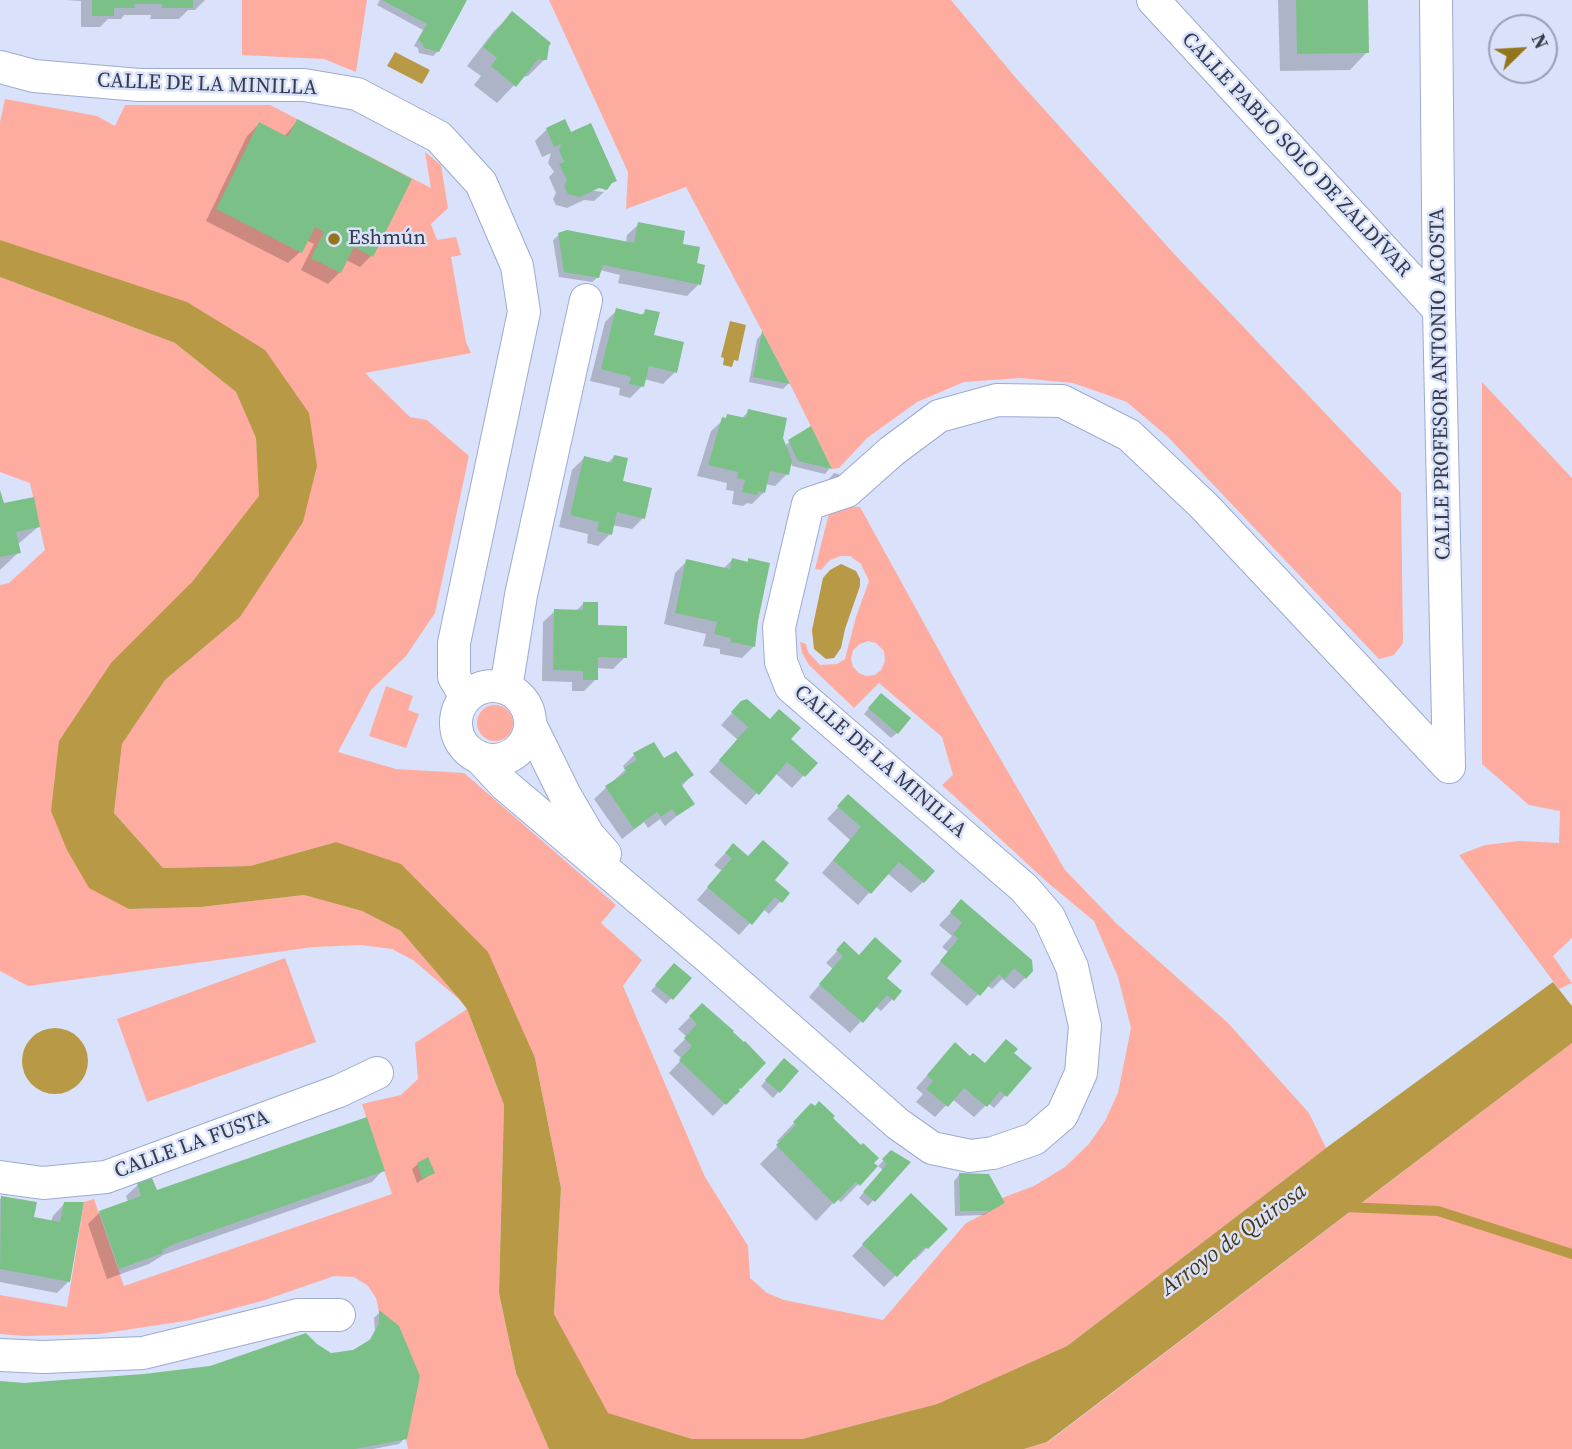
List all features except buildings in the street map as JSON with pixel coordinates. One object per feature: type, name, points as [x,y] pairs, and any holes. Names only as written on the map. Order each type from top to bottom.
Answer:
[{"type":"street","name":"CALLE PABLO SOLO DE ZALDÍVAR","points":[[1153,0],[1439,310]]},
{"type":"street","name":"CALLE PROFESOR ANTONIO ACOSTA","points":[[1436,0],[1439,310],[1449,767]]},
{"type":"street","name":"CALLE DE LA MINILLA","points":[[0,67],[34,76],[139,85],[304,85],[356,94],[439,137],[481,183],[516,266],[524,312],[454,643],[454,677],[467,697]]},
{"type":"street","points":[[506,688],[521,595],[586,300]]},
{"type":"street","name":"CALLE DE LA MINILLA","points":[[479,757],[505,786],[646,904],[898,1125],[932,1148],[970,1156],[993,1153],[1034,1139],[1062,1115],[1080,1073],[1084,1026],[1072,967],[1049,917],[1024,888],[791,687],[781,662],[779,626],[808,504],[847,491],[892,451],[939,416],[997,400],[1062,401],[1129,435],[1204,506],[1449,767]]},
{"type":"street","points":[[485,686],[506,688],[524,702],[529,713],[528,736],[514,754],[503,759],[479,757],[461,742],[457,731],[459,707],[467,697],[485,686]]},
{"type":"street","name":"CALLE DE LA MINILLA","points":[[530,724],[565,796],[589,836],[646,904]]},
{"type":"street","name":"CALLE LA FUSTA","points":[[0,1177],[43,1183],[106,1177],[339,1091],[377,1073]]},
{"type":"street","points":[[0,1355],[43,1357],[143,1353],[298,1315],[340,1315]]},
{"type":"shaded area","points":[[242,0],[367,0],[356,72],[324,59],[242,55]]},
{"type":"shaded area","points":[[549,0],[951,0],[1015,77],[1176,256],[1401,493],[1403,643],[1394,655],[1379,659],[1168,437],[1127,402],[1073,383],[1020,378],[964,382],[917,402],[867,438],[839,468],[832,469],[686,187],[626,209],[628,172]]},
{"type":"shaded area","points":[[5,99],[97,116],[115,126],[125,105],[270,105],[431,188],[425,152],[441,165],[448,208],[431,224],[437,240],[456,237],[461,255],[451,257],[466,342],[471,353],[365,373],[410,417],[427,420],[469,456],[435,613],[406,656],[371,690],[338,752],[396,769],[464,773],[616,905],[601,923],[642,960],[623,986],[705,1177],[748,1246],[750,1278],[767,1293],[784,1300],[883,1320],[966,1223],[1005,1203],[1002,1198],[1034,1186],[1065,1167],[1089,1144],[1105,1121],[1118,1093],[1131,1028],[1118,977],[1094,921],[1047,882],[942,785],[953,775],[942,737],[879,683],[854,708],[809,665],[802,653],[800,642],[806,644],[808,652],[820,665],[837,664],[845,659],[869,581],[861,564],[850,556],[830,560],[821,570],[815,569],[831,505],[860,507],[969,705],[1065,870],[1117,924],[1228,1023],[1309,1113],[1326,1148],[1067,1346],[937,1404],[802,1439],[692,1439],[607,1413],[554,1314],[561,1188],[535,1058],[336,842],[250,866],[163,868],[114,813],[122,744],[165,680],[240,617],[309,413],[0,240],[0,122]],"holes":[[[868,641],[876,643],[884,651],[885,661],[875,675],[866,676],[853,667],[853,650]]]},
{"type":"shaded area","points":[[0,277],[175,343],[236,392],[256,437],[260,496],[59,741],[129,909],[201,907],[304,895],[362,911],[401,931],[460,1000],[413,960],[392,949],[361,945],[313,947],[28,986],[0,971],[0,585],[9,583],[45,550],[30,483],[0,472]]},
{"type":"shaded area","points":[[1482,382],[1572,478],[1572,938],[1553,956],[1572,983],[1559,989],[1459,855],[1485,845],[1519,841],[1559,843],[1560,811],[1529,805],[1482,764]]},
{"type":"shaded area","points":[[386,686],[413,696],[408,710],[419,714],[406,748],[369,736]]},
{"type":"shaded area","points":[[495,705],[508,710],[513,723],[508,736],[495,741],[482,736],[477,723],[482,710]]},
{"type":"shaded area","points":[[285,958],[316,1042],[147,1102],[117,1019]]},
{"type":"shaded area","points":[[467,1009],[504,1105],[499,1293],[516,1373],[549,1449],[408,1449],[376,1298],[368,1286],[354,1277],[334,1276],[265,1300],[191,1320],[99,1334],[0,1334],[0,1295],[67,1307],[84,1202],[94,1199],[124,1286],[392,1194],[362,1104],[401,1095],[418,1079],[415,1043]]},
{"type":"shaded area","points":[[1572,1043],[1572,1449],[1024,1449],[1048,1442]]},
{"type":"water","points":[[395,52],[430,70],[422,84],[387,66]]},
{"type":"water","name":"Arroyo de Quirosa","points":[[0,240],[187,302],[265,350],[309,413],[317,466],[303,522],[240,617],[165,680],[122,744],[114,813],[163,868],[250,866],[336,842],[401,864],[488,952],[535,1058],[561,1188],[554,1314],[608,1413],[692,1439],[802,1439],[937,1404],[1067,1346],[1326,1148],[1553,982],[1572,1006],[1572,1043],[1047,1442],[1024,1449],[549,1449],[516,1373],[499,1293],[504,1105],[467,1009],[460,1000],[401,931],[362,911],[304,895],[201,907],[129,909],[89,888],[67,850],[51,811],[59,741],[111,663],[192,582],[259,496],[256,438],[236,392],[175,343],[0,277]]},
{"type":"water","points":[[730,321],[746,325],[738,361],[734,360],[732,367],[723,365],[724,358],[721,357]]},
{"type":"water","points":[[841,564],[856,571],[860,586],[841,648],[834,658],[826,659],[814,649],[812,630],[823,578]]},
{"type":"water","points":[[55,1028],[68,1030],[83,1043],[88,1061],[86,1074],[73,1089],[55,1094],[42,1092],[27,1079],[22,1061],[24,1048],[37,1033]]},
{"type":"waterway","points":[[1345,1207],[1438,1211],[1572,1254]]},
{"type":"place","name":"Eshmún","points":[[334,239]]}]
